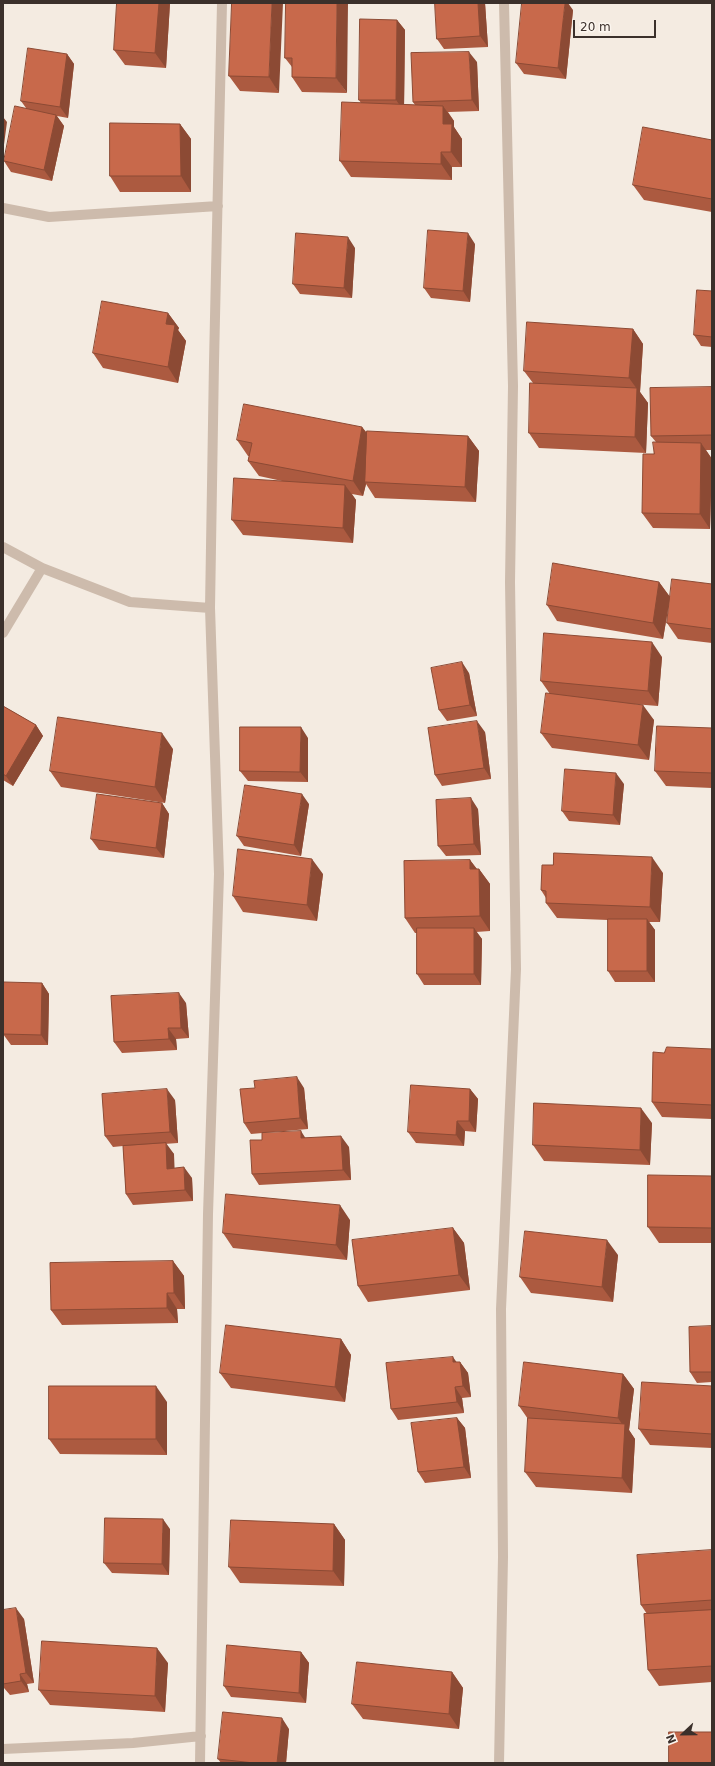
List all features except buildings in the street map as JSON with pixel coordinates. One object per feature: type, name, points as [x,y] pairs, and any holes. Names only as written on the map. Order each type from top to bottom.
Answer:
[{"type":"street","points":[[200,1763],[208,1214],[219,874],[210,608],[222,3]]},
{"type":"street","points":[[499,1763],[503,1557],[501,1309],[516,969],[510,582],[513,386],[504,3]]},
{"type":"street","points":[[3,208],[49,216],[218,206]]},
{"type":"street","points":[[3,547],[42,568],[130,602],[210,608]]},
{"type":"street","points":[[3,633],[42,568]]},
{"type":"street","points":[[3,1749],[133,1744],[201,1736]]}]
